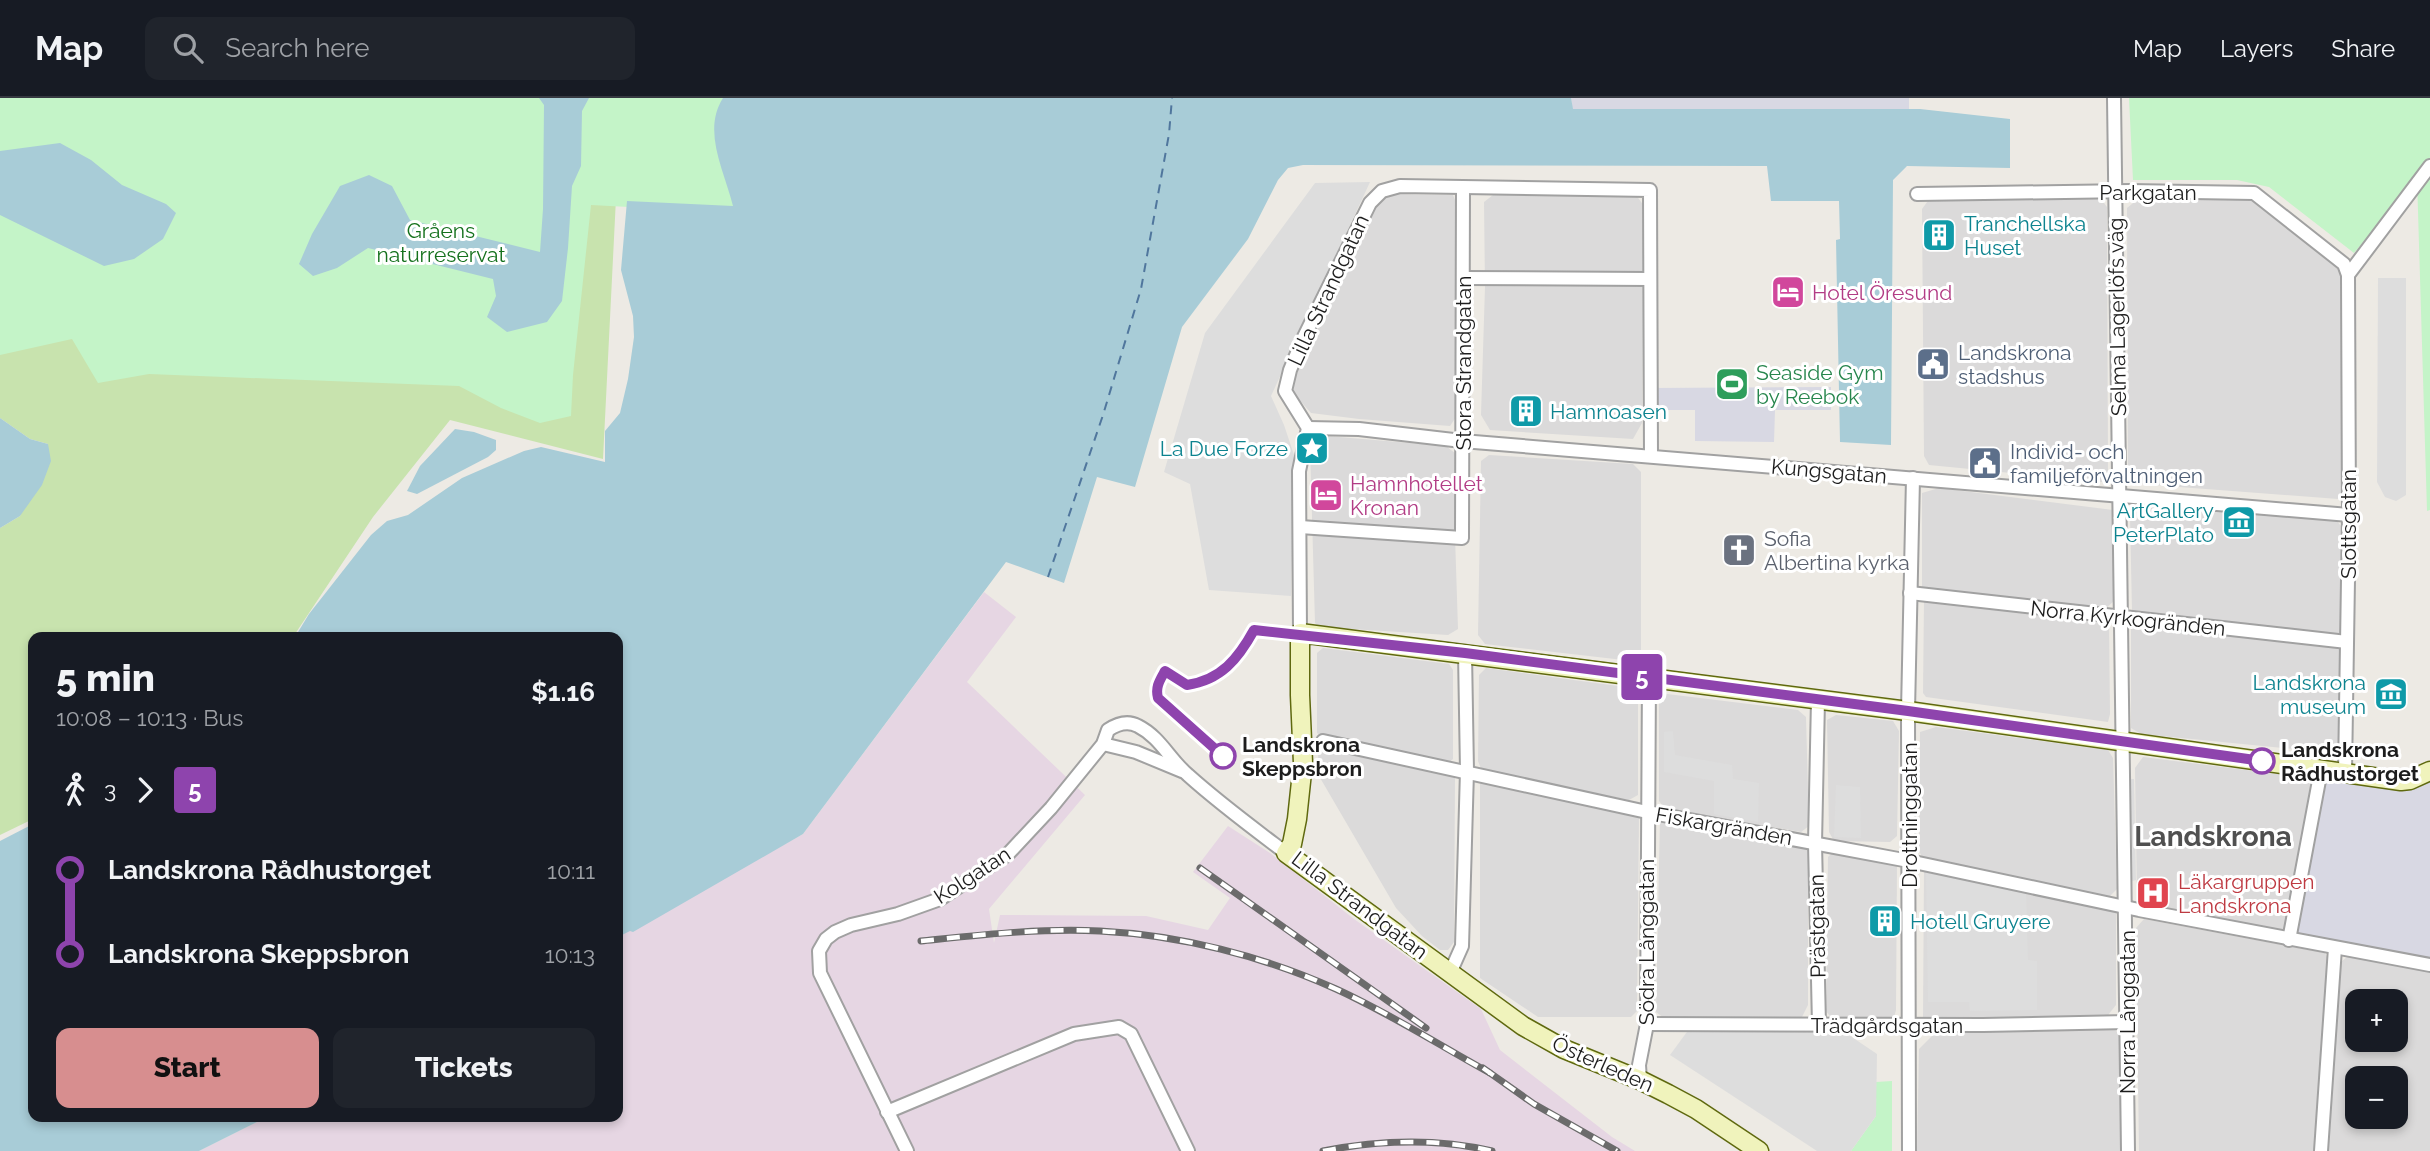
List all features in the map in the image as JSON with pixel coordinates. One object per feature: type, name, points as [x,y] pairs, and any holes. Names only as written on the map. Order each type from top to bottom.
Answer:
[{"type":"street","name":"Selma Lagerlöfs väg","points":[[2114,98],[2119,495]]},
{"type":"street","points":[[2348,275],[2430,166]]},
{"type":"street","name":"Lilla Strandgatan","points":[[1450,973],[1286,853],[1292,844],[1297,819],[1303,763],[1299,471],[1308,428],[1285,391],[1290,370],[1370,203],[1382,191],[1400,186],[1462,188]]},
{"type":"street","points":[[1462,188],[1650,190],[1651,455]]},
{"type":"street","name":"Stora Strandgatan","points":[[1300,527],[1462,538],[1462,188]]},
{"type":"street","name":"Parkgatan","points":[[1917,194],[2115,191],[2255,193],[2336,256],[2344,264],[2348,275]]},
{"type":"street","name":"Slottsgatan","points":[[2345,773],[2349,515],[2348,275]]},
{"type":"street","points":[[1463,278],[1650,279]]},
{"type":"street","name":"Kungsgatan","points":[[1308,428],[1359,429],[1462,441],[2349,515]]},
{"type":"street","name":"Drottninggatan","points":[[1909,1151],[1908,711],[1913,478]]},
{"type":"street","name":"Norra Långgatan","points":[[2119,495],[2128,1151]]},
{"type":"street","name":"Norra Kyrkogränden","points":[[1910,593],[2347,642]]},
{"type":"street","points":[[1300,634],[1908,711],[2401,781],[2428,775]]},
{"type":"street","points":[[1450,973],[1462,946],[1467,771],[1465,653]]},
{"type":"street","name":"Södra Långgatan","points":[[1640,1080],[1639,1065],[1647,1024],[1649,677]]},
{"type":"street","name":"Prästgatan","points":[[1818,700],[1815,843],[1819,1025]]},
{"type":"street","name":"Kolgatan","points":[[887,1112],[820,973],[819,951],[826,939],[840,929],[898,914],[940,899],[1008,854],[1051,808],[1103,744],[1108,730],[1114,726],[1128,723],[1136,725],[1166,748],[1185,773],[1286,853]]},
{"type":"street","name":"Fiskargränden","points":[[1323,741],[1647,812],[1909,861],[2289,940],[2430,965]]},
{"type":"street","name":"Kolgatan","points":[[1103,744],[1136,752],[1185,773]]},
{"type":"street","points":[[2289,940],[2321,770]]},
{"type":"street","points":[[2321,1151],[2335,948]]},
{"type":"street","name":"Österleden","points":[[1450,973],[1523,1026],[1564,1049],[1640,1080],[1696,1109],[1759,1151]]},
{"type":"street","name":"Trädgårdsgatan","points":[[1647,1024],[2127,1022]]},
{"type":"street","points":[[907,1151],[887,1112],[1074,1034],[1119,1027],[1131,1034],[1188,1151]]},
{"type":"shaded area","points":[[1571,98],[1909,98],[1909,110],[1572,109]]},
{"type":"shaded area","points":[[1370,182],[1271,396],[1294,455],[1291,596],[1209,590],[1190,484],[1164,472],[1205,333],[1315,183]]},
{"type":"shaded area","points":[[1389,194],[1453,195],[1457,205],[1458,414],[1450,426],[1311,413],[1289,388],[1377,204]]},
{"type":"shaded area","points":[[1493,195],[1636,195],[1644,206],[1642,423],[1633,439],[1490,430],[1481,415],[1485,287],[1484,202]]},
{"type":"shaded area","points":[[1930,198],[2101,199],[2107,207],[2108,473],[2102,482],[1929,465],[1924,456],[1922,209]]},
{"type":"shaded area","points":[[2138,199],[2254,199],[2345,271],[2345,489],[2338,499],[2140,484],[2128,470],[2127,208]]},
{"type":"shaded area","points":[[2378,278],[2406,278],[2406,495],[2396,501],[2385,497],[2377,482]]},
{"type":"shaded area","points":[[1831,387],[1831,410],[1775,410],[1774,442],[1695,441],[1695,410],[1651,410],[1651,388]]},
{"type":"shaded area","points":[[1327,436],[1446,446],[1456,454],[1458,629],[1448,635],[1319,627],[1315,623],[1310,446]]},
{"type":"shaded area","points":[[1489,455],[1633,464],[1641,472],[1641,652],[1632,661],[1485,644],[1478,635],[1481,461]]},
{"type":"shaded area","points":[[1939,488],[2113,510],[2115,600],[2103,611],[1922,589],[1922,493]]},
{"type":"shaded area","points":[[2143,504],[2337,521],[2345,531],[2343,631],[2335,638],[2132,612],[2130,515]]},
{"type":"shaded area","points":[[984,592],[1016,617],[967,682],[1085,795],[989,909],[994,943],[1000,915],[1146,916],[1208,930],[1230,898],[1193,872],[1228,826],[1270,853],[1354,919],[1481,1009],[1500,1050],[1612,1137],[1635,1151],[199,1151],[257,1122],[623,1122],[623,934],[803,834]]},
{"type":"shaded area","points":[[1924,600],[2106,618],[2109,623],[2108,722],[1926,697],[1923,693]]},
{"type":"shaded area","points":[[2139,623],[2342,647],[2339,750],[2335,753],[2141,734],[2131,728],[2131,627]]},
{"type":"shaded area","points":[[1323,648],[1449,664],[1453,670],[1453,759],[1448,763],[1325,738],[1317,733],[1317,653]]},
{"type":"shaded area","points":[[1486,668],[1633,688],[1638,695],[1638,795],[1629,800],[1482,771],[1478,761],[1479,675]]},
{"type":"shaded area","points":[[1667,694],[1798,710],[1806,717],[1809,826],[1801,832],[1665,809],[1659,801],[1659,700]]},
{"type":"shaded area","points":[[1836,715],[1893,721],[1899,731],[1897,836],[1890,842],[1834,841],[1829,832],[1827,720]]},
{"type":"shaded area","points":[[1936,727],[2108,750],[2113,758],[2117,889],[2109,897],[1924,861],[1919,851],[1920,732]]},
{"type":"shaded area","points":[[1673,731],[1675,755],[1732,765],[1733,779],[1759,783],[1758,822],[1714,814],[1714,781],[1664,772],[1664,732]]},
{"type":"shaded area","points":[[1329,744],[1450,769],[1455,777],[1454,942],[1448,950],[1440,950],[1422,936],[1396,908],[1319,776],[1318,751]]},
{"type":"shaded area","points":[[2143,757],[2309,778],[2314,786],[2288,928],[2278,931],[2144,903],[2137,897],[2135,768]]},
{"type":"shaded area","points":[[2321,770],[2425,774],[2430,781],[2430,965],[2289,940]]},
{"type":"shaded area","points":[[1487,779],[1639,816],[1637,1011],[1631,1017],[1538,1017],[1480,978],[1480,782]]},
{"type":"shaded area","points":[[2130,779],[2134,779],[2136,880],[2132,881]]},
{"type":"shaded area","points":[[1836,785],[1860,787],[1861,838],[1834,837]]},
{"type":"shaded area","points":[[1660,819],[1800,845],[1808,851],[1808,1005],[1802,1017],[1664,1018],[1656,1012]]},
{"type":"shaded area","points":[[1835,850],[1893,861],[1897,865],[1894,1017],[1833,1020],[1826,1011],[1828,857]]},
{"type":"shaded area","points":[[1926,868],[2116,911],[2116,1005],[2108,1015],[1923,1017]]},
{"type":"shaded area","points":[[1926,871],[2026,891],[2028,960],[2037,961],[2037,1010],[1970,1011],[1969,1002],[1928,1002]]},
{"type":"shaded area","points":[[2144,919],[2325,953],[2331,964],[2317,1151],[2139,1151],[2136,928]]},
{"type":"shaded area","points":[[2347,957],[2430,970],[2430,1151],[2326,1151],[2341,962]]},
{"type":"shaded area","points":[[1692,1025],[1834,1025],[1877,1054],[1876,1116],[1851,1151],[1817,1151],[1670,1055]]},
{"type":"shaded area","points":[[1940,1028],[2114,1028],[2122,1039],[2122,1151],[1917,1151],[1919,1049]]},
{"type":"green space","points":[[0,98],[572,186],[616,198],[603,459],[450,420],[373,517],[296,632],[28,632],[28,821],[0,835],[0,528],[20,516],[48,444],[30,439],[0,418]]},
{"type":"green space","name":"Gråens naturreservat","points":[[0,98],[731,98],[740,208],[686,210],[591,205],[571,416],[540,423],[501,408],[459,386],[149,374],[98,383],[72,339],[0,355]]},
{"type":"green space","points":[[2129,98],[2430,98],[2430,510],[2427,511],[2417,178],[2354,253],[2269,187],[2237,180],[2133,180]]},
{"type":"green space","points":[[1892,1081],[1892,1151],[1851,1151],[1876,1116],[1876,1082]]},
{"type":"water","points":[[539,98],[589,98],[582,111],[581,166],[572,186],[562,301],[547,322],[507,332],[487,317],[496,296],[493,279],[368,248],[337,268],[313,276],[299,264],[312,234],[340,186],[369,175],[392,186],[410,220],[540,252],[544,105]]},
{"type":"water","points":[[723,98],[1571,98],[1573,109],[1920,109],[2010,119],[2010,168],[1907,166],[1893,180],[1891,445],[1840,442],[1836,240],[1840,239],[1839,201],[1771,201],[1767,166],[1303,165],[1288,168],[1278,180],[1248,239],[1182,327],[1135,487],[1097,477],[1064,583],[1006,562],[803,834],[633,932],[623,934],[623,632],[298,632],[371,535],[387,521],[408,515],[462,478],[524,451],[541,447],[605,462],[605,431],[620,413],[634,337],[633,316],[621,270],[627,201],[733,206],[717,151],[714,124]]},
{"type":"water","points":[[60,143],[91,160],[122,185],[166,204],[176,213],[163,239],[134,259],[104,266],[0,215],[0,151]]},
{"type":"water","points":[[0,418],[30,439],[48,444],[51,461],[42,485],[20,516],[0,528]]},
{"type":"water","points":[[455,429],[496,440],[496,450],[488,457],[417,494],[407,491],[420,466]]},
{"type":"water","points":[[28,827],[28,1122],[257,1122],[199,1151],[0,1151],[0,841]]},
{"type":"ferry route","points":[[1048,577],[1103,415],[1141,289],[1169,134],[1172,98]]},
{"type":"railway","points":[[1200,868],[1426,1028]]},
{"type":"railway","points":[[921,941],[1078,930],[1130,933],[1191,942],[1250,957],[1336,989],[1490,1073]]},
{"type":"railway","points":[[1483,1068],[1534,1104],[1617,1151]]},
{"type":"railway","points":[[1323,1151],[1408,1142],[1450,1144],[1492,1151]]},
{"type":"bus line","name":"5","points":[[1223,756],[1158,698],[1159,682],[1165,671],[1187,685],[1211,679],[1237,657],[1254,630],[1465,653],[2262,761]]},
{"type":"place","name":"Tranchellska Huset","points":[[1939,235]]},
{"type":"place","name":"Hotel Öresund","points":[[1788,292]]},
{"type":"place","name":"Landskrona stadshus","points":[[1933,364]]},
{"type":"place","name":"Seaside Gym by Reebok","points":[[1732,384]]},
{"type":"place","name":"Hamnoasen","points":[[1526,411]]},
{"type":"place","name":"La Due Forze","points":[[1312,448]]},
{"type":"place","name":"Individ- och familjeförvaltningen","points":[[1985,463]]},
{"type":"place","name":"Hamnhotellet Kronan","points":[[1326,495]]},
{"type":"place","name":"ArtGallery PeterPlato","points":[[2239,522]]},
{"type":"place","name":"Sofia Albertina kyrka","points":[[1739,550]]},
{"type":"place","name":"Landskrona museum","points":[[2391,694]]},
{"type":"place","name":"Landskrona Skeppsbron","points":[[1223,756]]},
{"type":"place","name":"Landskrona Rådhustorget","points":[[2262,761]]},
{"type":"place","name":"Läkargruppen Landskrona","points":[[2153,893]]},
{"type":"place","name":"Hotell Gruyere","points":[[1885,921]]},
{"type":"district","name":"Landskrona","points":[[2213,836]]}]
